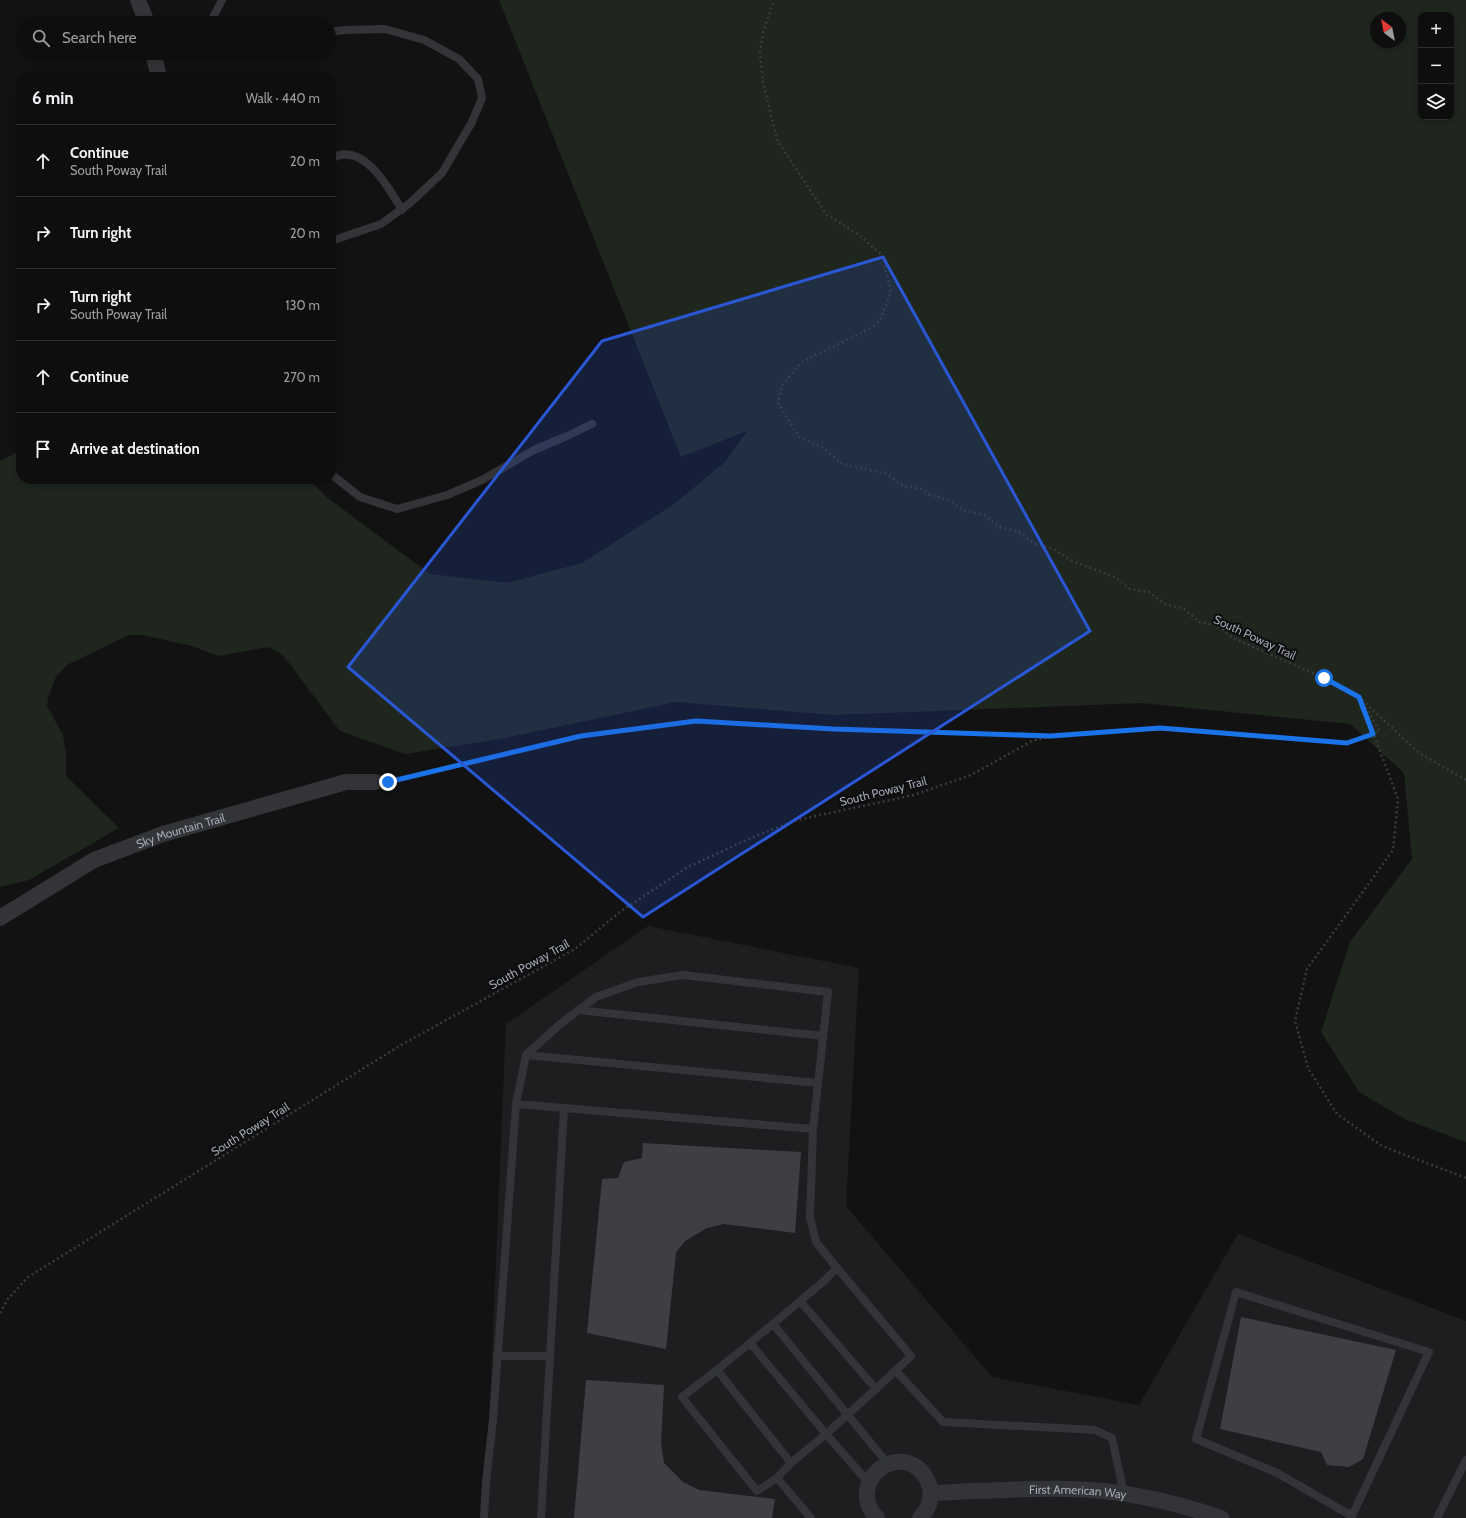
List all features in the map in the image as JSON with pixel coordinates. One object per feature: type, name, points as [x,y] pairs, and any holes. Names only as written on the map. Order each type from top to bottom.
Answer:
[{"type":"street","points":[[138,0],[144,16]]},
{"type":"street","points":[[155,60],[157,72]]},
{"type":"street","name":"Sky Mountain Trail","points":[[0,918],[94,860],[162,834],[346,782],[381,782]]},
{"type":"street","points":[[877,1518],[871,1512],[867,1503],[866,1492],[868,1482],[873,1474],[880,1468],[888,1464],[898,1462],[917,1468],[924,1474],[929,1483],[931,1493],[930,1504],[920,1518]]},
{"type":"street","name":"First American Way","points":[[931,1493],[1017,1489],[1070,1489],[1124,1494],[1162,1500],[1221,1518]]},
{"type":"lane","points":[[214,16],[222,0]]},
{"type":"lane","points":[[336,31],[384,29],[424,40],[459,59],[478,79],[482,98],[472,122],[442,173],[402,210],[381,224],[336,238]]},
{"type":"lane","points":[[336,155],[338,154],[356,155],[373,167],[390,189],[402,210]]},
{"type":"lane","points":[[336,478],[360,497],[397,509],[447,495],[482,480],[534,450],[592,424]]},
{"type":"lane","points":[[484,1518],[486,1482],[493,1420],[516,1104],[526,1055],[559,1025],[596,996],[638,982],[683,975],[828,992],[814,1129],[810,1217],[816,1242],[911,1356],[848,1415],[791,1463],[777,1478],[757,1491],[682,1397],[773,1324],[837,1268]]},
{"type":"lane","points":[[578,1010],[823,1036]]},
{"type":"lane","points":[[526,1055],[818,1083]]},
{"type":"lane","points":[[516,1104],[814,1129]]},
{"type":"lane","points":[[541,1518],[564,1108]]},
{"type":"lane","points":[[1236,1292],[1429,1352],[1351,1517],[1277,1473],[1196,1439],[1236,1292]]},
{"type":"lane","points":[[800,1301],[876,1389]]},
{"type":"lane","points":[[773,1324],[888,1464]]},
{"type":"lane","points":[[750,1343],[868,1482]]},
{"type":"lane","points":[[497,1356],[550,1356]]},
{"type":"lane","points":[[717,1370],[791,1463]]},
{"type":"lane","points":[[896,1371],[943,1422],[1095,1430],[1112,1438],[1124,1494]]},
{"type":"lane","points":[[1437,1518],[1466,1460]]},
{"type":"lane","points":[[777,1478],[811,1518]]},
{"type":"path","name":"South Poway Trail","points":[[0,1313],[8,1299],[28,1277],[401,1045],[575,949],[621,911],[688,867],[751,838],[798,820],[914,795],[964,777],[1032,741],[1051,736],[1160,728],[1347,743],[1380,731],[1359,697],[1324,678],[1233,638],[1218,626],[1199,622],[1184,608],[1165,604],[1149,592],[1130,589],[1115,577],[1070,560],[1054,549],[1035,544],[1019,532],[1000,527],[984,516],[965,511],[949,500],[930,495],[922,489],[903,486],[887,474],[840,462],[826,449],[799,437],[778,404],[782,385],[802,362],[873,327],[880,320],[891,292],[882,255],[859,235],[826,214],[777,140],[763,82],[760,52],[762,33],[774,0]]},
{"type":"path","points":[[1359,697],[1398,799],[1392,850],[1307,969],[1295,1021],[1308,1068],[1337,1114],[1382,1146],[1466,1178]]},
{"type":"path","points":[[1359,697],[1419,753],[1466,780]]},
{"type":"path","points":[[381,782],[581,736],[696,721],[833,729],[1051,736]]},
{"type":"highlighted area","points":[[883,257],[1090,631],[643,917],[348,667],[602,341]]},
{"type":"shaded area","points":[[499,0],[1466,0],[1466,1142],[1407,1120],[1359,1092],[1321,1032],[1350,942],[1412,859],[1404,773],[1350,724],[1141,703],[834,715],[676,702],[500,739],[405,754],[340,731],[283,655],[268,647],[218,656],[192,646],[142,635],[129,635],[67,665],[56,677],[48,697],[47,706],[63,735],[66,754],[66,776],[119,828],[29,880],[0,887],[0,461],[16,453],[16,484],[313,484],[329,499],[430,574],[507,583],[582,563],[674,504],[725,462],[747,431],[681,457]]},
{"type":"shaded area","points":[[648,926],[859,968],[846,1206],[992,1377],[1139,1405],[1238,1234],[1466,1321],[1466,1518],[485,1518],[506,1024]]},
{"type":"building","points":[[643,1143],[801,1152],[795,1233],[724,1224],[707,1228],[685,1241],[676,1253],[666,1349],[587,1333],[602,1179],[618,1178],[624,1162],[642,1158]]},
{"type":"building","points":[[1241,1317],[1396,1350],[1363,1459],[1349,1467],[1327,1465],[1321,1452],[1220,1429]]},
{"type":"building","points":[[586,1380],[664,1385],[661,1443],[664,1463],[683,1482],[699,1490],[775,1499],[772,1518],[574,1518]]},
{"type":"route","points":[[388,782],[581,736],[696,721],[833,729],[1051,736],[1160,728],[1347,743],[1373,734],[1359,697],[1324,678]]}]
